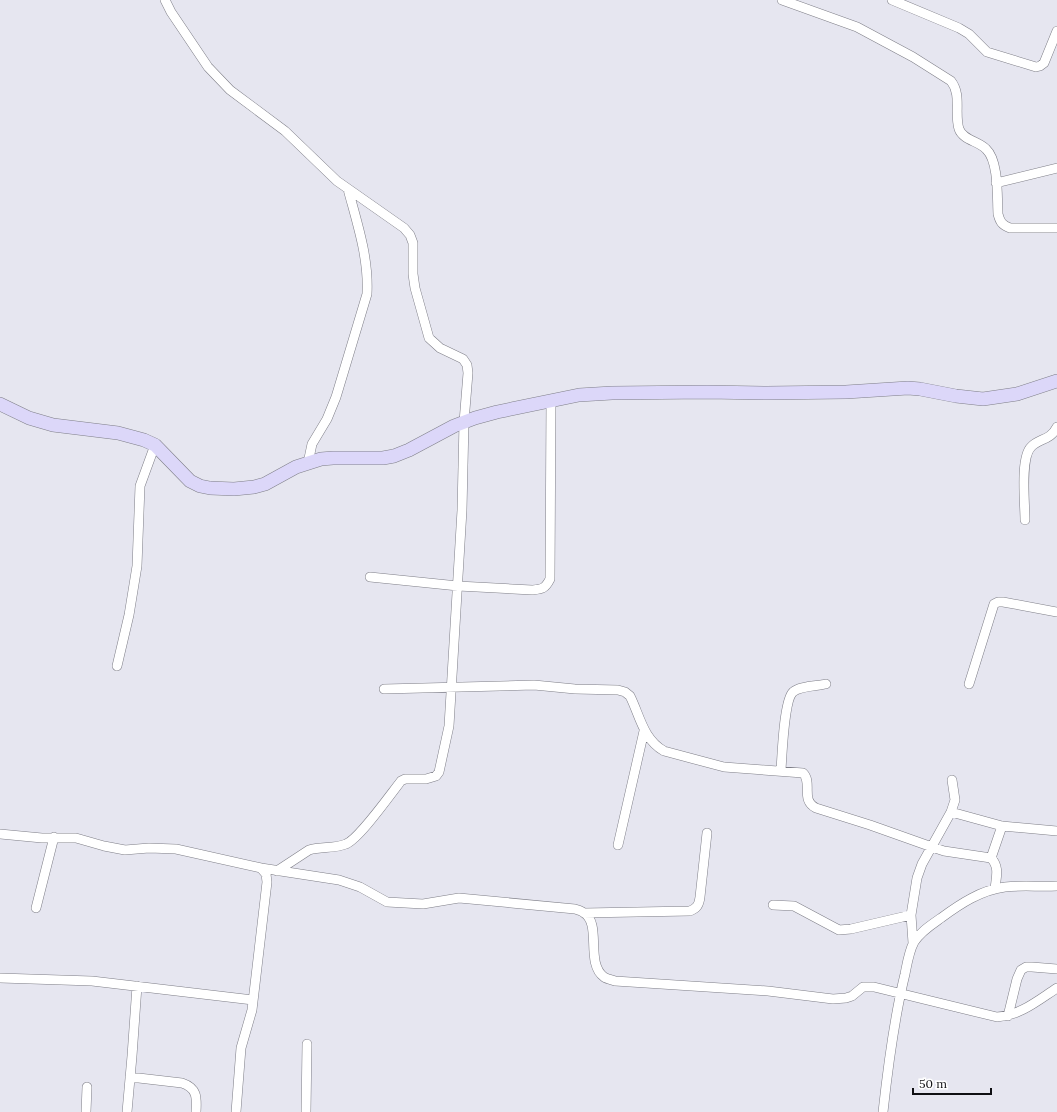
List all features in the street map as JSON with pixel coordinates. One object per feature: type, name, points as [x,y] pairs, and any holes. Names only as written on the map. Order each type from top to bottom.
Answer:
[{"type":"street","points":[[165,0],[171,12],[208,67],[230,90],[285,131],[322,168],[348,189],[404,228],[410,235],[413,244],[412,269],[415,288],[429,338],[440,348],[463,359],[467,365],[468,373],[464,422],[462,510],[453,650],[451,709],[446,743],[440,768],[436,776],[426,779],[404,779],[401,781],[352,840],[346,844],[314,848],[277,871]]},
{"type":"street","points":[[782,0],[857,27],[913,57],[951,81],[955,86],[957,93],[958,124],[960,131],[965,137],[987,149],[993,161],[1000,221],[1003,225],[1010,228],[1057,228]]},
{"type":"street","points":[[892,0],[959,28],[969,34],[987,52],[1031,66],[1040,66],[1044,63],[1057,31]]},
{"type":"street","points":[[996,183],[1057,168]]},
{"type":"street","points":[[308,462],[309,451],[327,419],[336,396],[367,294],[368,282],[363,244],[348,189]]},
{"type":"street","points":[[0,404],[29,418],[53,426],[118,433],[144,440],[155,445],[190,480],[200,486],[210,488],[239,489],[265,484],[308,462],[333,458],[383,458],[394,456],[464,422],[497,412],[550,400],[595,394],[846,392],[908,388],[983,399],[1017,394],[1057,381],[1057,385]]},
{"type":"street","points":[[370,577],[458,586],[532,590],[547,586],[550,579],[550,400]]},
{"type":"street","points":[[1025,520],[1024,469],[1027,452],[1032,446],[1048,438],[1054,433],[1057,427]]},
{"type":"street","points":[[117,666],[130,615],[137,566],[140,486],[155,445]]},
{"type":"street","points":[[969,684],[994,604],[1003,602],[1057,612]]},
{"type":"street","points":[[781,770],[784,729],[790,697],[793,691],[826,684]]},
{"type":"street","points":[[384,689],[534,685],[575,690],[593,689],[625,692],[630,696],[644,731],[652,743],[664,751],[724,767],[798,771],[803,773],[805,775],[807,798],[812,806],[944,851],[991,858],[995,862],[997,868],[995,889]]},
{"type":"street","points":[[618,845],[644,731]]},
{"type":"street","points":[[883,1112],[900,993],[913,943],[911,915],[917,878],[922,864],[951,812],[955,800],[952,780]]},
{"type":"street","points":[[951,812],[1002,826],[1057,830]]},
{"type":"street","points":[[991,858],[1002,826]]},
{"type":"street","points":[[0,834],[42,838],[76,838],[115,849],[125,850],[149,848],[176,849],[261,868],[339,880],[360,887],[387,902],[423,904],[459,898],[575,909],[584,913],[690,911],[696,909],[700,897],[707,834]]},
{"type":"street","points":[[36,908],[54,837]]},
{"type":"street","points":[[236,1112],[241,1048],[250,1019],[253,1000],[267,882],[266,874],[261,868]]},
{"type":"street","points":[[913,943],[925,930],[962,904],[977,896],[995,889],[1006,887],[1057,886]]},
{"type":"street","points":[[773,905],[794,906],[839,930],[851,929],[911,915]]},
{"type":"street","points":[[584,913],[590,920],[594,958],[597,970],[604,977],[615,981],[752,990],[833,999],[852,996],[863,987],[868,986],[997,1017],[1008,1016],[1019,1012],[1057,988]]},
{"type":"street","points":[[1008,1016],[1017,978],[1021,970],[1032,967],[1057,968]]},
{"type":"street","points":[[0,978],[92,981],[253,1000]]},
{"type":"street","points":[[127,1112],[137,986]]},
{"type":"street","points":[[306,1112],[307,1044]]},
{"type":"street","points":[[130,1077],[182,1083],[189,1086],[195,1092],[196,1112]]},
{"type":"street","points":[[86,1112],[87,1087]]}]
